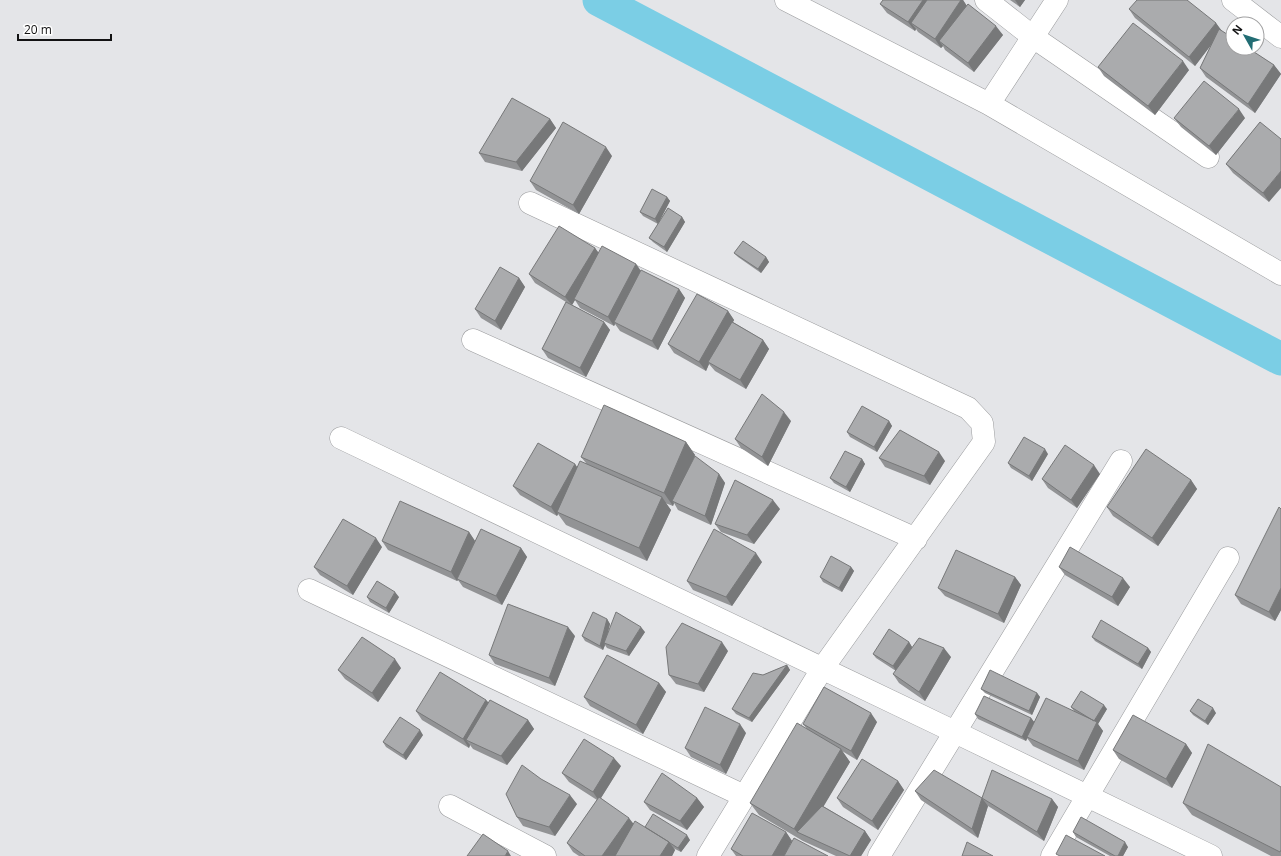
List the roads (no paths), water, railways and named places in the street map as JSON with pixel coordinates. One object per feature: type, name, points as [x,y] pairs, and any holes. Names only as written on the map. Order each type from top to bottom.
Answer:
[{"type":"street","points":[[786,0],[989,104],[1281,274]]},
{"type":"street","points":[[986,0],[1033,37],[1208,158]]},
{"type":"street","points":[[989,104],[1057,0]]},
{"type":"street","points":[[1233,0],[1281,38]]},
{"type":"street","points":[[530,203],[968,408],[982,424],[984,442],[822,669],[708,856]]},
{"type":"street","points":[[474,340],[916,539]]},
{"type":"street","points":[[341,438],[1088,796],[1205,855]]},
{"type":"street","points":[[879,856],[1121,461]]},
{"type":"street","points":[[1052,856],[1228,558]]},
{"type":"street","points":[[309,590],[744,796]]},
{"type":"street","points":[[450,806],[544,856]]},
{"type":"waterway","points":[[599,0],[1281,359]]}]
